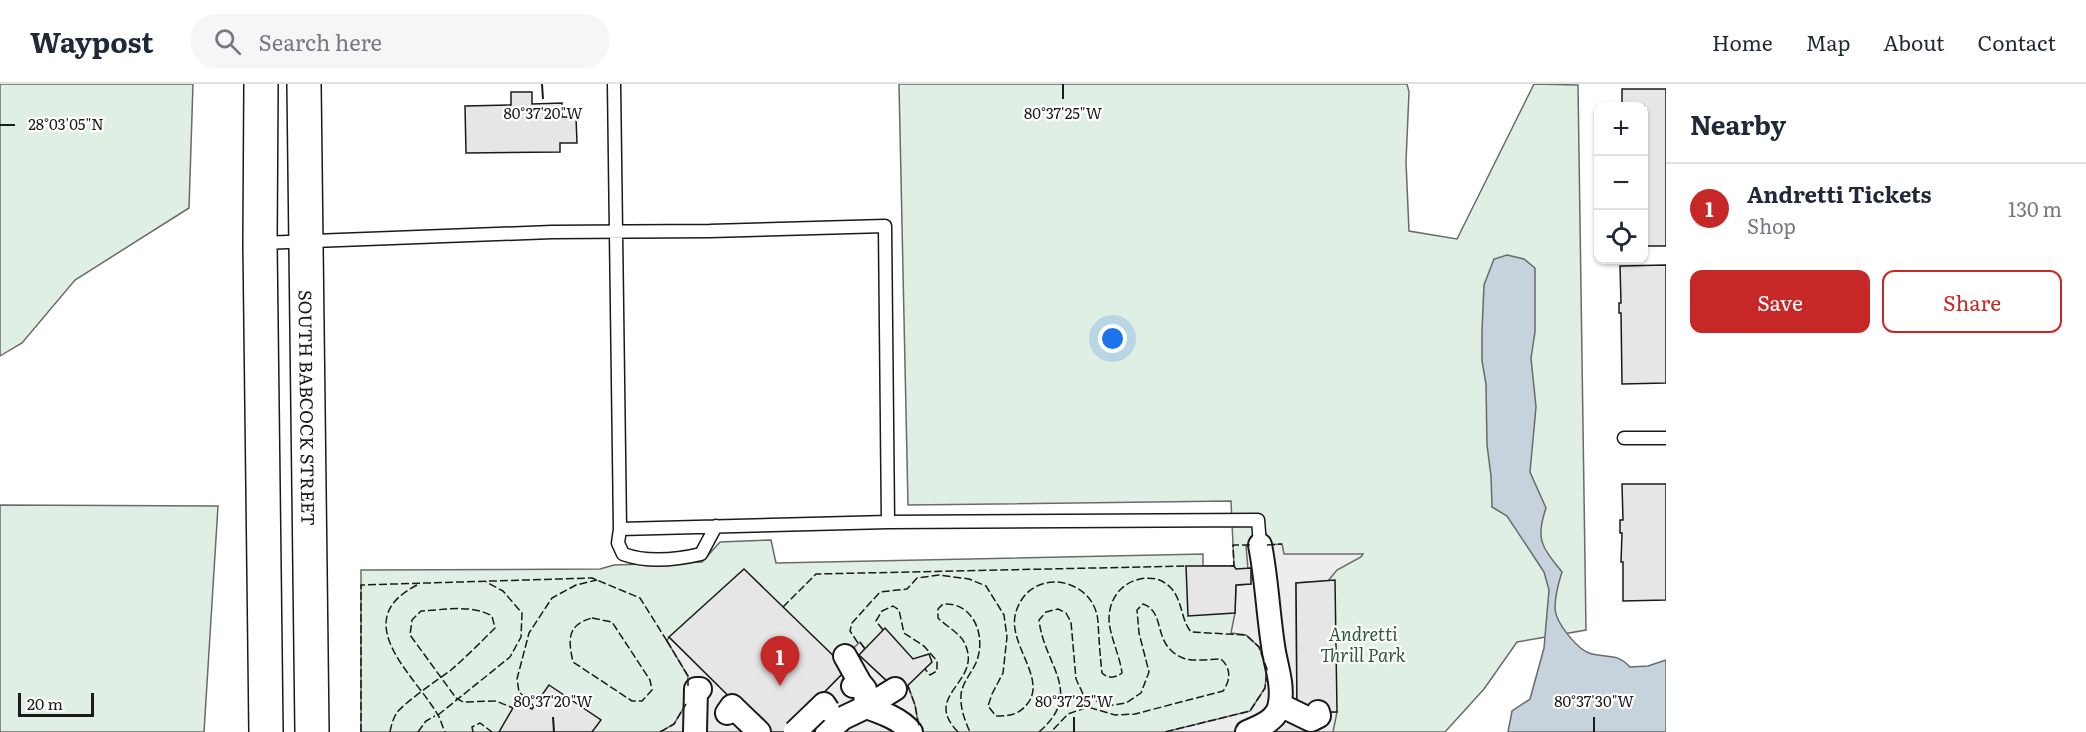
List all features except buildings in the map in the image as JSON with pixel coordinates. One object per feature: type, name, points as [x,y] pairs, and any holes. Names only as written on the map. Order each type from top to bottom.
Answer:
[{"type":"main road","points":[[261,84],[260,243],[266,732]]},
{"type":"main road","name":"SOUTH BABCOCK STREET","points":[[304,84],[304,240],[312,732]]},
{"type":"street","points":[[1252,731],[1269,722],[1280,705],[1280,680],[1271,632],[1260,545]]},
{"type":"street","points":[[845,656],[857,684],[865,689],[866,707]]},
{"type":"street","points":[[695,732],[696,689],[700,689]]},
{"type":"street","points":[[795,732],[824,704],[822,721],[843,718],[895,689]]},
{"type":"street","points":[[1280,705],[1311,720],[1319,716],[1318,712]]},
{"type":"street","points":[[727,713],[732,706],[759,732]]},
{"type":"street","points":[[866,707],[884,714],[907,727],[911,732]]},
{"type":"lane","points":[[614,84],[620,529],[618,543],[623,554],[639,560],[686,558],[701,554],[716,526]]},
{"type":"lane","points":[[260,243],[617,231],[885,226],[888,522]]},
{"type":"lane","points":[[1624,438],[1666,438]]},
{"type":"lane","points":[[620,529],[888,522],[1258,519],[1260,545]]},
{"type":"green space","points":[[0,84],[193,84],[189,208],[75,280],[22,343],[0,356]]},
{"type":"green space","name":"Andretti Thrill Park","points":[[899,84],[1407,84],[1409,92],[1406,162],[1409,231],[1457,239],[1534,84],[1578,85],[1586,630],[1517,642],[1484,689],[1445,732],[361,732],[361,570],[600,569],[614,565],[702,562],[720,542],[771,540],[776,563],[1203,554],[1203,566],[1234,566],[1231,501],[908,505]]},
{"type":"green space","points":[[0,505],[218,506],[204,732],[0,732]]},
{"type":"shaded area","points":[[1507,255],[1524,259],[1535,268],[1535,332],[1531,358],[1536,407],[1530,472],[1546,508],[1541,528],[1542,543],[1562,572],[1556,600],[1556,615],[1569,636],[1586,652],[1617,658],[1630,667],[1648,666],[1666,660],[1666,732],[1508,732],[1512,711],[1530,699],[1544,648],[1549,590],[1544,572],[1507,516],[1492,507],[1487,445],[1486,384],[1482,361],[1484,285],[1494,259]]},
{"type":"shaded area","points":[[1282,544],[1284,554],[1363,554],[1337,570],[1328,581],[1296,583],[1297,712],[1337,712],[1333,732],[1165,732],[1250,711],[1265,688],[1267,669],[1259,647],[1246,635],[1231,633],[1235,613],[1236,585],[1250,584],[1251,568],[1248,569],[1246,546]]},
{"type":"shaded area","points":[[669,637],[765,732],[660,732],[674,724],[686,704],[688,676],[667,641]]},
{"type":"shaded area","points":[[860,642],[865,649],[860,656],[895,689],[900,693],[908,686],[915,705],[919,729],[922,732],[785,732],[846,670],[839,662]]},
{"type":"fence","points":[[1267,545],[1282,544]]},
{"type":"fence","points":[[1231,566],[1234,566],[1233,545],[1252,545]]},
{"type":"fence","points":[[783,607],[816,574],[1186,566]]},
{"type":"fence","points":[[865,649],[850,631],[852,623],[880,592],[907,589],[917,578],[939,575],[969,579],[986,586],[1004,615],[1007,637],[1003,673],[988,706],[996,716],[1010,715],[1025,707],[1033,693],[1033,682],[1014,623],[1023,597],[1034,587],[1061,582],[1086,595],[1094,607],[1098,622],[1102,673],[1112,677],[1122,673],[1109,625],[1111,605],[1117,593],[1127,584],[1144,578],[1156,579],[1167,584],[1174,592],[1191,632],[1246,635],[1259,647],[1267,669],[1265,688],[1250,711],[1165,732]]},
{"type":"fence","points":[[361,732],[361,585],[592,578],[640,598],[667,641],[669,637]]},
{"type":"fence","points":[[534,706],[519,692],[517,679],[529,633],[552,598],[576,585],[597,580]]},
{"type":"fence","points":[[438,715],[510,657],[521,637],[522,613],[503,591],[486,582]]},
{"type":"fence","points":[[417,585],[397,599],[387,615],[387,631],[392,648],[438,715],[445,732]]},
{"type":"fence","points":[[958,732],[948,719],[946,708],[949,698],[966,669],[968,657],[963,640],[938,618],[938,609],[943,604],[953,605],[968,613],[974,620],[979,637],[978,657],[961,695],[962,710],[970,732]]},
{"type":"fence","points":[[1039,732],[1052,718],[1059,704],[1061,691],[1042,636],[1039,620],[1046,612],[1058,609],[1066,613],[1071,622],[1076,679],[1083,694],[1106,706],[1126,703],[1141,693],[1149,672],[1139,633],[1137,610],[1143,604],[1155,614],[1163,637],[1173,652],[1191,660],[1221,659],[1228,670],[1229,678],[1223,691],[1135,714],[1115,715],[1088,707],[1068,714],[1051,732]]},
{"type":"fence","points":[[883,630],[876,621],[882,611],[893,606],[899,610],[904,633],[924,646],[937,661],[937,671],[930,675],[925,669]]},
{"type":"fence","points":[[390,732],[394,718],[400,710],[413,698],[438,679],[445,674],[451,670],[495,628],[492,616],[476,610],[421,611],[412,620],[410,635],[456,698],[463,702],[496,701],[513,708]]},
{"type":"fence","points":[[592,618],[612,622],[650,680],[652,690],[642,701],[632,701],[573,662],[570,646],[571,634],[578,625],[592,618]]},
{"type":"fence","points":[[667,641],[688,676],[688,686]]},
{"type":"fence","points":[[908,686],[919,726]]},
{"type":"fence","points":[[660,732],[674,724],[686,704]]},
{"type":"fence","points":[[418,732],[426,721],[435,716]]},
{"type":"fence","points":[[473,732],[472,727],[480,723],[492,732]]},
{"type":"place","name":"Andretti Tickets","points":[[780,686]]}]
